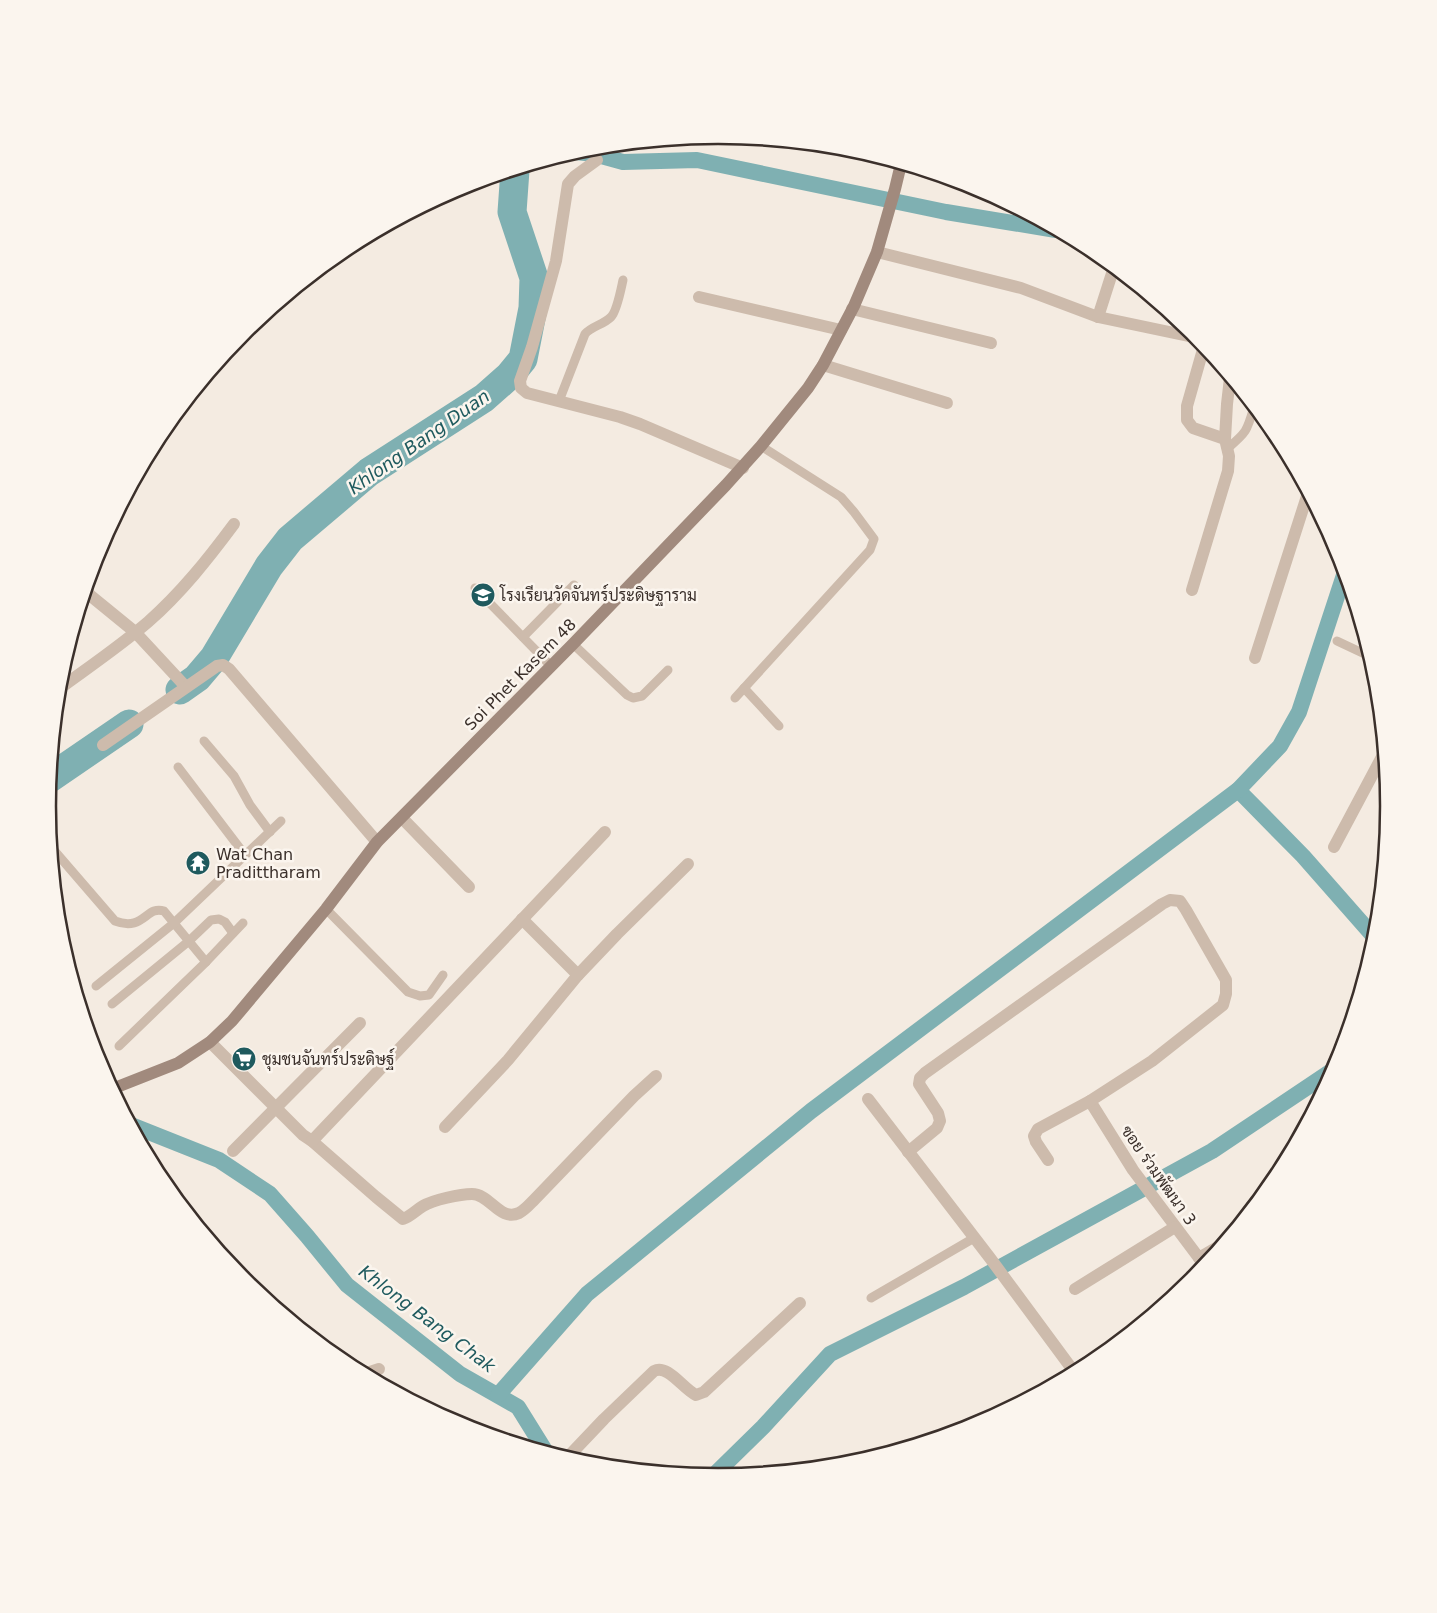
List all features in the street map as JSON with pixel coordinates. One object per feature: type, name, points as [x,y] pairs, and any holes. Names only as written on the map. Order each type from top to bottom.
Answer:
[{"type":"street","points":[[597,160],[575,176],[568,184],[556,260],[532,347],[520,380],[521,388],[527,393],[640,424],[743,468]]},
{"type":"street","name":"Soi Phet Kasem 48","points":[[119,1086],[178,1063],[210,1042],[232,1021],[326,909],[377,842],[552,666],[762,446],[808,388],[823,365],[852,309],[877,252],[900,170]]},
{"type":"street","points":[[877,252],[1021,288],[1098,317],[1184,335]]},
{"type":"street","points":[[1098,317],[1112,274]]},
{"type":"street","points":[[699,297],[841,330]]},
{"type":"street","points":[[852,309],[991,342]]},
{"type":"street","points":[[1202,354],[1187,406],[1187,420],[1193,428],[1226,444]]},
{"type":"street","points":[[823,365],[947,403]]},
{"type":"street","points":[[1192,590],[1228,470],[1229,456],[1226,444],[1229,385]]},
{"type":"street","points":[[1255,658],[1306,501]]},
{"type":"street","points":[[68,682],[160,611],[213,553],[234,524]]},
{"type":"street","points":[[91,596],[135,632],[184,684]]},
{"type":"street","points":[[103,745],[184,684],[216,666],[223,665],[230,668],[377,842]]},
{"type":"street","points":[[1334,847],[1379,762]]},
{"type":"street","points":[[402,818],[469,887]]},
{"type":"street","points":[[312,1141],[605,832]]},
{"type":"street","points":[[445,1127],[508,1060],[578,975],[688,864]]},
{"type":"street","points":[[908,1152],[937,1128],[940,1121],[938,1113],[919,1084],[920,1078],[925,1073],[1162,904],[1170,900],[1180,901],[1226,980],[1226,994],[1222,1005],[1152,1061],[1090,1101],[1038,1129],[1034,1136],[1048,1160]]},
{"type":"street","points":[[522,919],[578,975]]},
{"type":"street","points":[[233,1151],[360,1023]]},
{"type":"street","points":[[210,1042],[303,1135],[403,1219],[424,1205],[468,1194],[482,1196],[495,1208],[510,1215],[520,1212],[656,1076]]},
{"type":"street","points":[[868,1098],[1071,1367]]},
{"type":"street","name":"ซอย ร่วมพัฒนา 3","points":[[1090,1101],[1141,1181],[1201,1260]]},
{"type":"street","points":[[1075,1289],[1175,1226]]},
{"type":"street","points":[[572,1452],[604,1418],[654,1371],[659,1369],[665,1370],[689,1392],[696,1395],[704,1392],[800,1302]]},
{"type":"street","points":[[373,1371],[379,1369]]},
{"type":"lane","points":[[559,401],[585,334],[591,328],[602,324],[613,316],[623,280]]},
{"type":"lane","points":[[1226,444],[1243,436],[1248,429],[1252,414]]},
{"type":"lane","points":[[735,698],[870,550],[874,539],[841,497],[762,446]]},
{"type":"lane","points":[[523,637],[574,585]]},
{"type":"lane","points":[[475,588],[552,666]]},
{"type":"lane","points":[[1337,641],[1362,653]]},
{"type":"lane","points":[[573,644],[627,695],[633,698],[642,696],[668,670]]},
{"type":"lane","points":[[744,688],[778,726]]},
{"type":"lane","points":[[204,741],[234,776],[250,805],[270,832]]},
{"type":"lane","points":[[178,767],[245,855]]},
{"type":"lane","points":[[96,986],[174,923],[281,821]]},
{"type":"lane","points":[[59,856],[115,921],[126,925],[138,922],[153,911],[159,909],[164,911],[206,962]]},
{"type":"lane","points":[[326,909],[408,992],[420,996],[429,995],[442,975]]},
{"type":"lane","points":[[112,1004],[189,941],[211,920],[219,919],[225,922],[233,933]]},
{"type":"lane","points":[[119,1046],[206,962],[243,923]]},
{"type":"lane","points":[[871,1298],[974,1238]]},
{"type":"waterway","points":[[599,155],[623,162],[697,160],[946,212],[1039,227]]},
{"type":"waterway","name":"Khlong Bang Duan","points":[[180,690],[197,678],[214,658],[269,566],[290,539],[369,472],[484,398],[510,375],[523,359],[533,308],[534,278],[512,212],[515,177]]},
{"type":"waterway","points":[[498,1395],[587,1294],[811,1111],[1238,790],[1280,746],[1299,712],[1342,583]]},
{"type":"waterway","name":"Khlong Bang Duan","points":[[58,773],[129,724]]},
{"type":"waterway","points":[[1238,790],[1303,856],[1369,931]]},
{"type":"waterway","points":[[720,1469],[763,1427],[830,1354],[964,1287],[1212,1151],[1322,1077]]},
{"type":"waterway","name":"Khlong Bang Chak","points":[[140,1129],[219,1160],[270,1194],[347,1285],[460,1374],[518,1407],[541,1444]]},
{"type":"place","name":"โรงเรียนวัดจันทร์ประดิษฐาราม","points":[[483,595]]},
{"type":"place","name":"Wat Chan Pradittharam","points":[[198,863]]},
{"type":"place","name":"ชุมชนจันทร์ประดิษฐ์","points":[[244,1059]]}]
